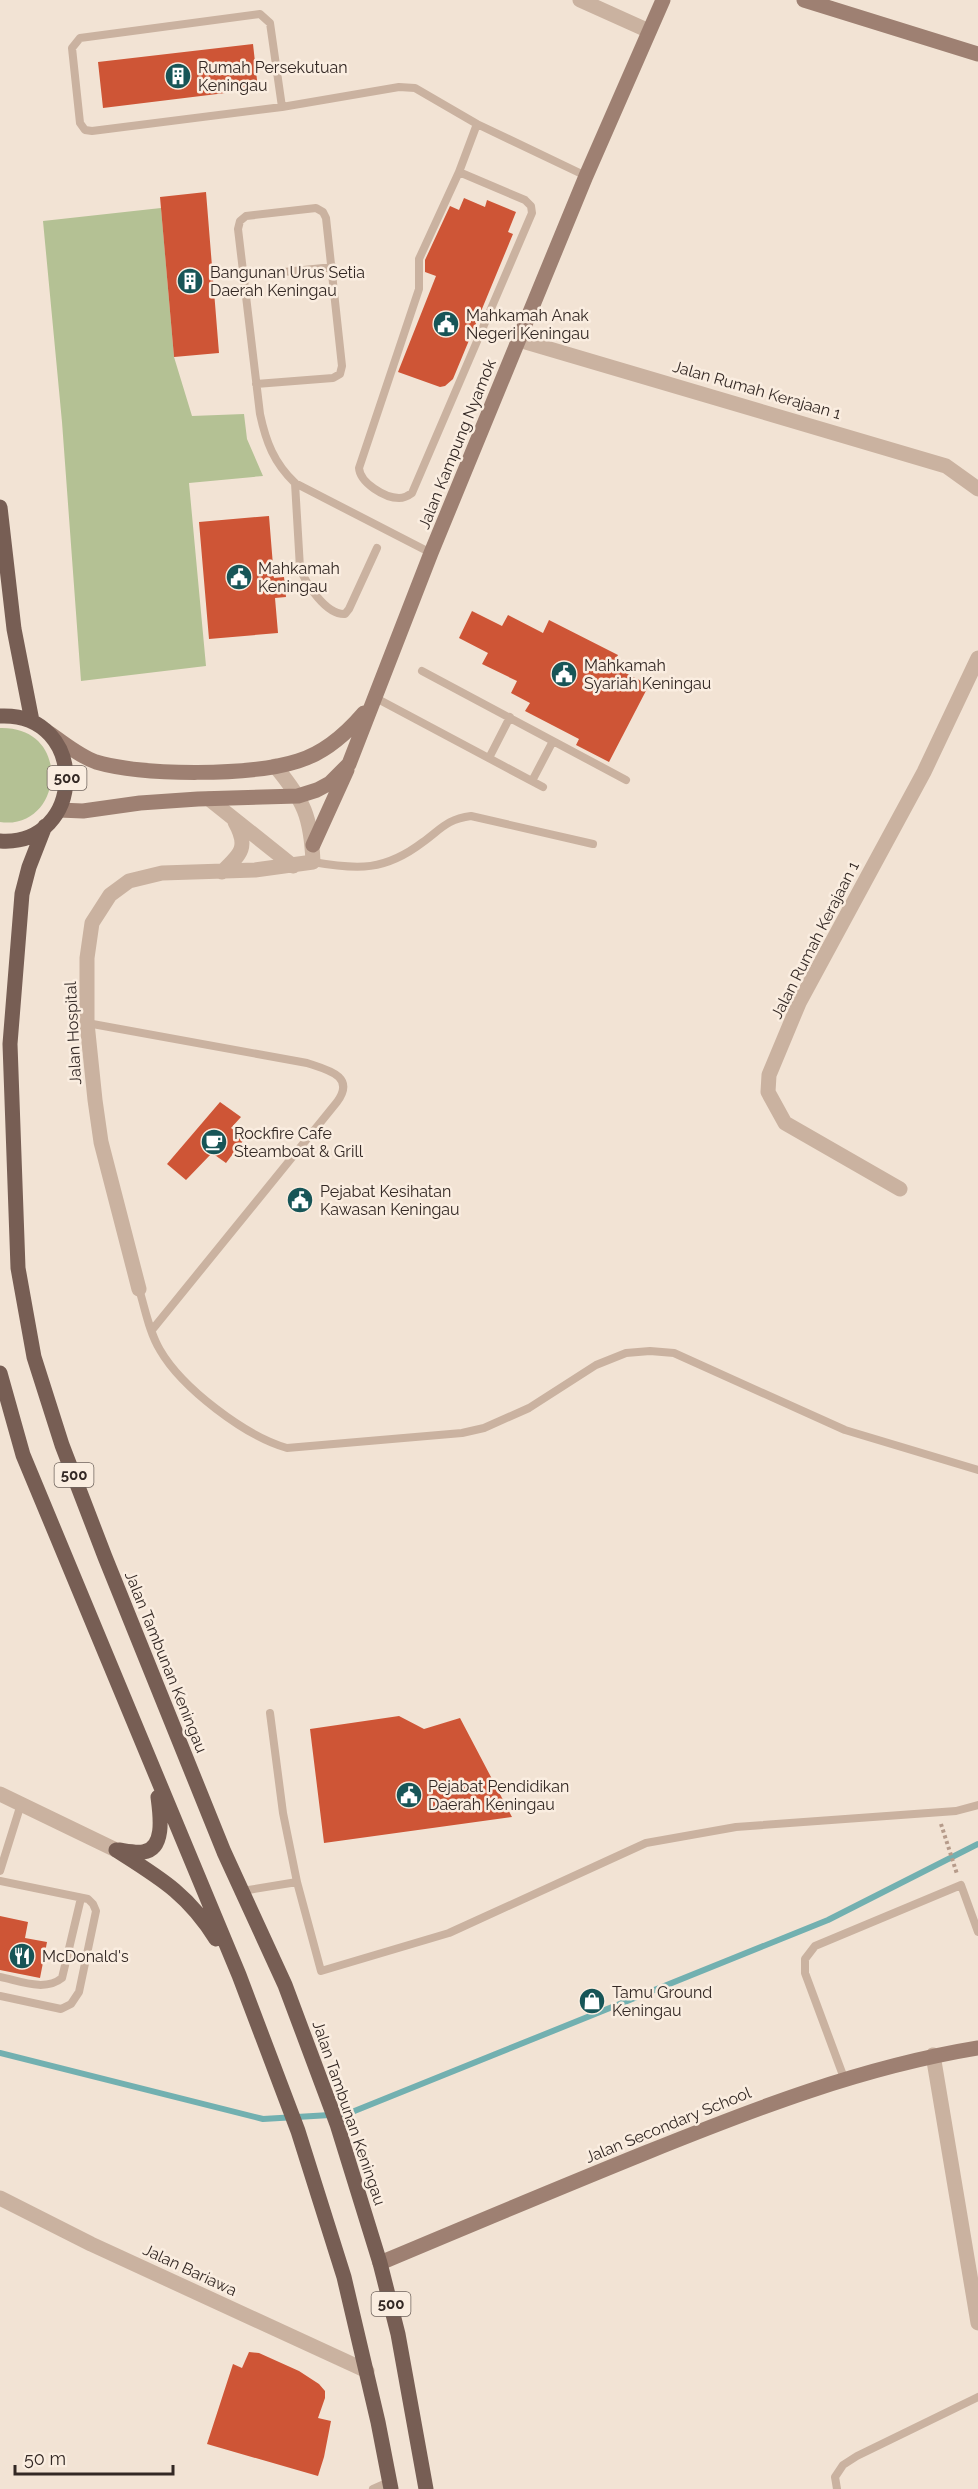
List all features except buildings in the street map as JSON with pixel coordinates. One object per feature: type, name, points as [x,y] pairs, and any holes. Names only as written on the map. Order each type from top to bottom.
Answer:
[{"type":"main road","points":[[0,507],[14,628],[32,721]]},
{"type":"main road","name":"500","points":[[0,716],[12,716],[32,721],[49,733],[61,750],[67,770],[66,790],[59,810],[45,826],[29,836],[10,842],[0,841]]},
{"type":"main road","name":"Jalan Tambunan Keningau","points":[[45,826],[28,867],[22,894],[10,1044],[15,1225],[24,1312],[34,1357],[62,1445],[182,1750],[285,1985],[337,2124],[380,2263],[398,2334],[426,2489]]},
{"type":"main road","name":"500","points":[[0,1373],[23,1455],[239,1975],[298,2131],[344,2277],[367,2372],[390,2485]]},
{"type":"main road","points":[[116,1850],[142,1852],[149,1850],[156,1843],[161,1816],[153,1772]]},
{"type":"main road","points":[[116,1850],[159,1877],[185,1898],[199,1914],[239,1975]]},
{"type":"street","points":[[580,0],[649,31]]},
{"type":"street","name":"Jalan Kampung Nyamok","points":[[59,810],[83,811],[140,803],[298,796],[330,783],[349,764],[431,553],[586,176],[663,0]]},
{"type":"street","points":[[804,0],[978,54]]},
{"type":"street","name":"Jalan Rumah Kerajaan 1","points":[[519,340],[946,466],[978,489]]},
{"type":"street","name":"Jalan Rumah Kerajaan 1","points":[[900,1189],[785,1123],[768,1092],[769,1075],[800,1003],[924,772],[978,658]]},
{"type":"street","name":"Jalan Kampung Nyamok","points":[[49,733],[82,756],[125,768],[211,771],[275,766],[300,761],[335,743],[349,731],[372,700]]},
{"type":"street","points":[[313,845],[349,764]]},
{"type":"street","points":[[275,766],[298,796],[308,815],[313,862]]},
{"type":"street","points":[[209,799],[293,866]]},
{"type":"street","points":[[222,872],[238,857],[242,849],[243,840],[234,819]]},
{"type":"street","name":"Jalan Hospital","points":[[139,1289],[101,1142],[87,1023],[88,938],[92,923],[110,895],[129,881],[162,873],[222,872],[313,862]]},
{"type":"street","points":[[0,1794],[116,1850]]},
{"type":"street","name":"Jalan Secondary School","points":[[380,2263],[735,2116],[844,2078],[933,2055],[978,2048]]},
{"type":"street","points":[[933,2055],[978,2323]]},
{"type":"street","name":"Jalan Bariawa","points":[[0,2198],[91,2244],[367,2372]]},
{"type":"lane","points":[[282,106],[270,23],[260,14],[80,38],[72,48],[80,123],[85,130],[92,131],[282,106],[385,88],[415,88],[477,124],[586,176]]},
{"type":"lane","points":[[459,172],[525,200],[531,206],[532,213],[412,493],[396,498],[367,484],[360,476],[359,468],[419,289],[419,260],[459,172],[477,124]]},
{"type":"lane","points":[[256,384],[333,378],[340,374],[342,366],[326,218],[323,212],[316,208],[246,216],[240,221],[238,229],[256,384],[266,442],[282,471],[295,483],[431,553]]},
{"type":"lane","points":[[244,276],[333,267]]},
{"type":"lane","points":[[295,483],[300,568],[305,580],[330,610],[338,614],[345,614],[349,609],[377,548]]},
{"type":"lane","points":[[422,671],[626,780]]},
{"type":"lane","points":[[372,700],[543,787]]},
{"type":"lane","points":[[489,758],[510,717]]},
{"type":"lane","points":[[532,781],[553,741]]},
{"type":"lane","points":[[313,862],[348,868],[373,866],[398,858],[456,818],[471,816],[593,844]]},
{"type":"lane","points":[[87,1023],[308,1063],[326,1069],[338,1076],[344,1084],[343,1093],[336,1102],[152,1330]]},
{"type":"lane","points":[[139,1289],[159,1348],[171,1366],[193,1389],[241,1427],[268,1443],[286,1448],[415,1438],[484,1428],[529,1408],[596,1365],[626,1353],[650,1351],[674,1353],[845,1430],[978,1470]]},
{"type":"lane","points":[[270,1713],[283,1813],[297,1882],[321,1971],[449,1933],[646,1843],[735,1827],[956,1811],[978,1806]]},
{"type":"lane","points":[[0,1871],[21,1804]]},
{"type":"lane","points":[[0,1881],[91,1901],[96,1911],[75,2000],[61,2008],[0,1996]]},
{"type":"lane","points":[[242,1891],[297,1882]]},
{"type":"lane","points":[[844,2078],[805,1973],[805,1959],[815,1946],[962,1886],[978,1932]]},
{"type":"lane","points":[[0,1977],[44,1985],[53,1985],[62,1978],[81,1898]]},
{"type":"lane","points":[[837,2489],[835,2477],[850,2461],[978,2397]]},
{"type":"lane","points":[[373,2489],[390,2485]]},
{"type":"path","points":[[947,1844],[956,1871]]},
{"type":"green space","points":[[161,208],[174,357],[192,416],[244,414],[247,439],[263,476],[189,483],[206,666],[81,681],[62,422],[43,221]]},
{"type":"green space","points":[[0,728],[24,732],[40,743],[49,759],[51,778],[47,796],[37,811],[21,820],[0,822]]},
{"type":"waterway","points":[[0,2053],[263,2119],[347,2114],[828,1920],[978,1844]]},
{"type":"place","name":"Rumah Persekutuan Keningau","points":[[178,76]]},
{"type":"place","name":"Bangunan Urus Setia Daerah Keningau","points":[[190,281]]},
{"type":"place","name":"Mahkamah Anak Negeri Keningau","points":[[446,324]]},
{"type":"place","name":"Mahkamah Keningau","points":[[239,577]]},
{"type":"place","name":"Mahkamah Syariah Keningau","points":[[564,674]]},
{"type":"place","name":"Rockfire Cafe Steamboat & Grill","points":[[214,1142]]},
{"type":"place","name":"Pejabat Kesihatan Kawasan Keningau","points":[[300,1200]]},
{"type":"place","name":"Pejabat Pendidikan Daerah Keningau","points":[[409,1795]]},
{"type":"place","name":"McDonald's","points":[[22,1956]]},
{"type":"place","name":"Tamu Ground Keningau","points":[[592,2001]]}]
